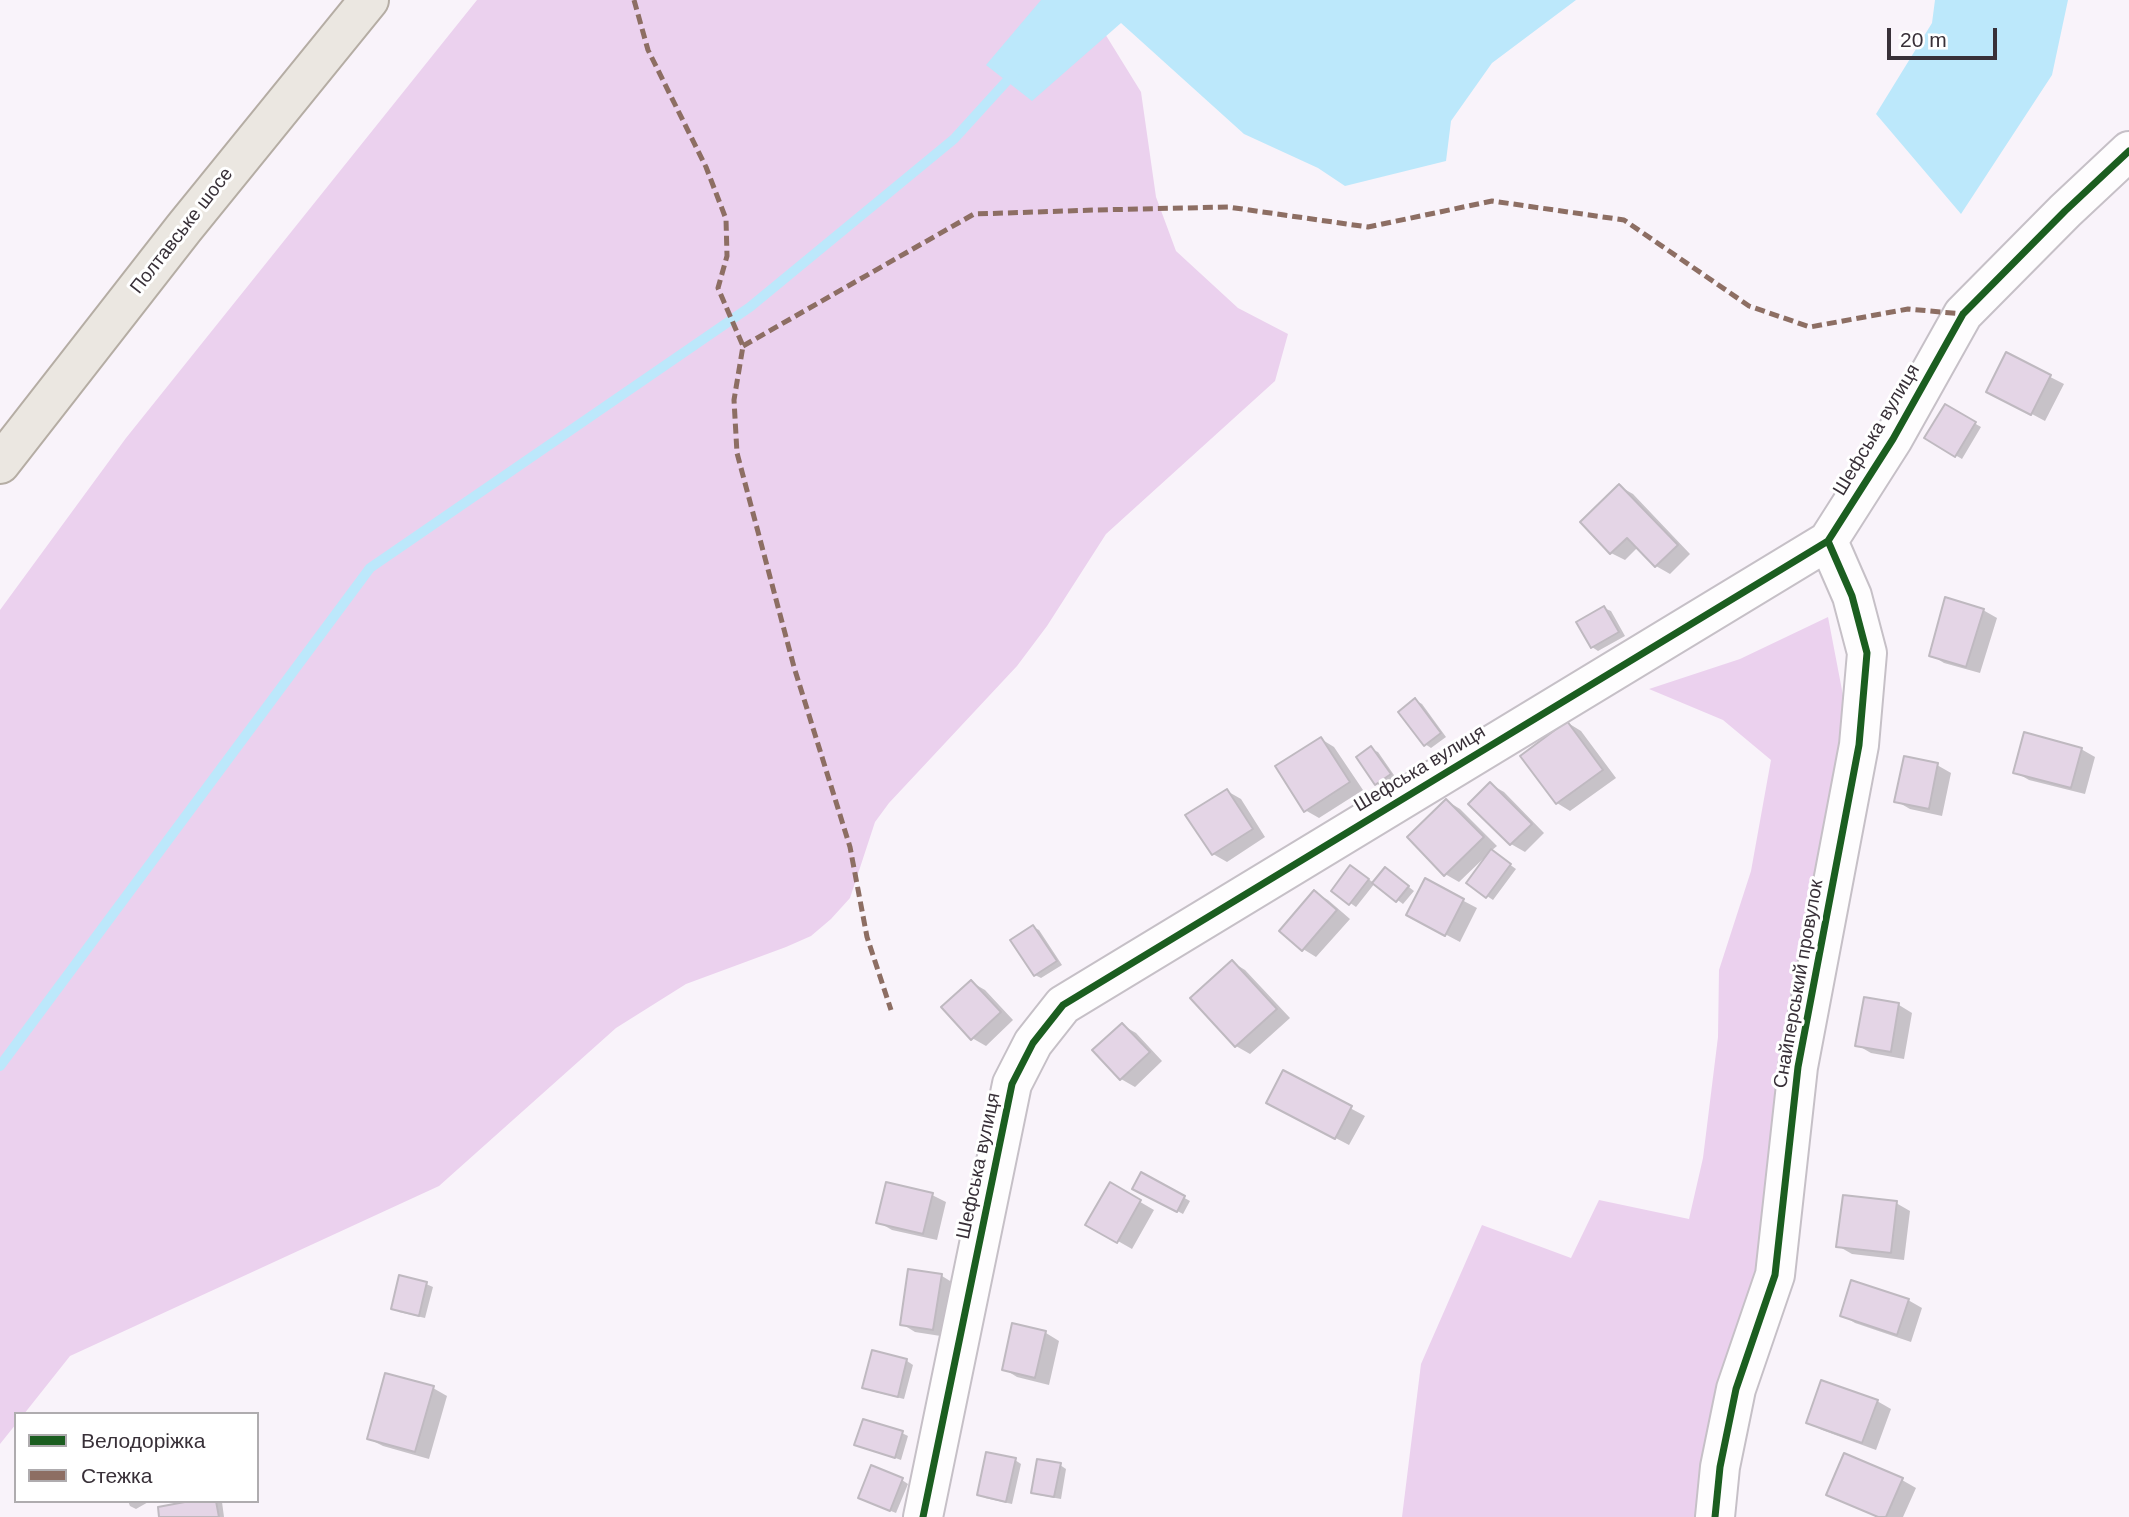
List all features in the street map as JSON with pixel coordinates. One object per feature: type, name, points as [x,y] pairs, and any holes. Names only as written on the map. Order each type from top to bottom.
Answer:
[{"type":"main road","name":"Полтавське шосе","points":[[0,464],[184,228],[369,0]]},
{"type":"street","name":"Шефська вулиця","points":[[923,1517],[1012,1084],[1033,1043],[1063,1005],[1828,541],[1893,439],[1963,314],[2129,151]]},
{"type":"street","name":"Снайперський провулок","points":[[1715,1517],[1720,1466],[1736,1388],[1775,1275],[1798,1067],[1859,745],[1867,653],[1852,596],[1828,541]]},
{"type":"shaded area","points":[[477,0],[1089,0],[1094,16],[1141,92],[1156,197],[1176,251],[1238,308],[1288,334],[1275,381],[1106,534],[1047,626],[1017,666],[889,803],[875,822],[850,898],[831,919],[811,936],[686,984],[616,1028],[439,1186],[70,1356],[26,1412],[14,1412],[14,1426],[0,1444],[0,610],[126,438]]},
{"type":"shaded area","points":[[1828,617],[1846,711],[1765,1225],[1708,1517],[1402,1517],[1421,1364],[1482,1225],[1571,1258],[1599,1200],[1689,1219],[1703,1158],[1718,1037],[1719,970],[1751,871],[1771,760],[1723,720],[1649,689],[1740,659]]},
{"type":"water","points":[[1041,0],[1576,0],[1492,63],[1451,121],[1446,161],[1345,186],[1318,168],[1244,134],[1121,23],[1032,101],[986,65]]},
{"type":"water","points":[[1935,0],[2068,0],[2052,75],[1961,214],[1876,114],[1932,23]]},
{"type":"building","points":[[2006,352],[2051,375],[2031,415],[1986,392]]},
{"type":"building","points":[[1945,404],[1976,422],[1955,457],[1924,438]]},
{"type":"building","points":[[1619,484],[1678,545],[1655,567],[1627,538],[1610,554],[1580,522]]},
{"type":"building","points":[[1945,597],[1984,609],[1966,667],[1929,656]]},
{"type":"building","points":[[1604,606],[1619,632],[1591,648],[1576,622]]},
{"type":"building","points":[[1415,698],[1441,733],[1424,746],[1398,712]]},
{"type":"building","points":[[1567,721],[1603,770],[1556,804],[1520,756]]},
{"type":"building","points":[[2024,732],[2082,748],[2071,788],[2013,773]]},
{"type":"building","points":[[1321,737],[1350,782],[1304,812],[1275,766]]},
{"type":"building","points":[[1371,746],[1391,774],[1375,785],[1356,757]]},
{"type":"building","points":[[1904,756],[1938,763],[1929,809],[1894,802]]},
{"type":"building","points":[[1490,782],[1532,824],[1510,845],[1468,804]]},
{"type":"building","points":[[1227,789],[1253,829],[1212,855],[1185,815]]},
{"type":"building","points":[[1446,799],[1484,837],[1444,876],[1407,837]]},
{"type":"building","points":[[1491,849],[1511,864],[1486,898],[1466,883]]},
{"type":"building","points":[[1350,865],[1369,879],[1349,905],[1331,891]]},
{"type":"building","points":[[1385,867],[1409,886],[1396,902],[1372,883]]},
{"type":"building","points":[[1425,878],[1464,899],[1445,936],[1406,915]]},
{"type":"building","points":[[1314,890],[1337,910],[1302,951],[1279,931]]},
{"type":"building","points":[[1033,925],[1057,961],[1034,976],[1010,940]]},
{"type":"building","points":[[1232,960],[1277,1009],[1235,1047],[1190,998]]},
{"type":"building","points":[[971,980],[1001,1012],[971,1040],[941,1007]]},
{"type":"building","points":[[1864,997],[1899,1003],[1891,1052],[1855,1046]]},
{"type":"building","points":[[1122,1023],[1150,1052],[1120,1080],[1092,1050]]},
{"type":"building","points":[[1283,1070],[1352,1106],[1335,1139],[1266,1103]]},
{"type":"building","points":[[1141,1172],[1185,1196],[1177,1212],[1132,1189]]},
{"type":"building","points":[[886,1182],[933,1193],[923,1234],[876,1223]]},
{"type":"building","points":[[1110,1182],[1141,1200],[1117,1243],[1085,1225]]},
{"type":"building","points":[[1843,1195],[1897,1201],[1891,1253],[1836,1247]]},
{"type":"building","points":[[908,1269],[942,1274],[933,1330],[900,1325]]},
{"type":"building","points":[[399,1275],[427,1282],[419,1316],[391,1309]]},
{"type":"building","points":[[1851,1280],[1909,1299],[1897,1335],[1840,1316]]},
{"type":"building","points":[[1012,1323],[1046,1331],[1035,1378],[1002,1370]]},
{"type":"building","points":[[872,1350],[907,1359],[898,1397],[862,1388]]},
{"type":"building","points":[[385,1373],[434,1386],[415,1452],[367,1439]]},
{"type":"building","points":[[1821,1380],[1878,1400],[1862,1443],[1806,1423]]},
{"type":"building","points":[[863,1419],[903,1431],[895,1458],[854,1445]]},
{"type":"building","points":[[986,1452],[1016,1458],[1006,1502],[977,1495]]},
{"type":"building","points":[[1844,1453],[1903,1478],[1886,1517],[1878,1517],[1826,1495]]},
{"type":"building","points":[[1037,1459],[1061,1463],[1054,1497],[1031,1493]]},
{"type":"building","points":[[871,1465],[903,1478],[890,1511],[858,1498]]},
{"type":"building","points":[[179,1503],[216,1503],[219,1517],[159,1517],[158,1507]]},
{"type":"waterway","points":[[0,1066],[370,568],[750,307],[954,139],[1015,72]]},
{"type":"marked path","points":[[634,0],[648,50],[706,167],[726,219],[727,256],[718,288],[743,346],[734,400],[737,453],[794,667],[850,847],[867,937],[891,1010]]},
{"type":"marked path","points":[[743,346],[974,214],[1096,210],[1228,207],[1368,227],[1492,201],[1624,220],[1749,306],[1810,327],[1908,309],[1963,314]]},
{"type":"cycle path","points":[[923,1517],[1012,1084],[1033,1043],[1063,1005],[1828,541],[1893,439],[1963,314],[2129,151]]},
{"type":"cycle path","points":[[1715,1517],[1720,1467],[1736,1389],[1775,1275],[1798,1067],[1859,745],[1867,653],[1852,596],[1828,541]]}]
